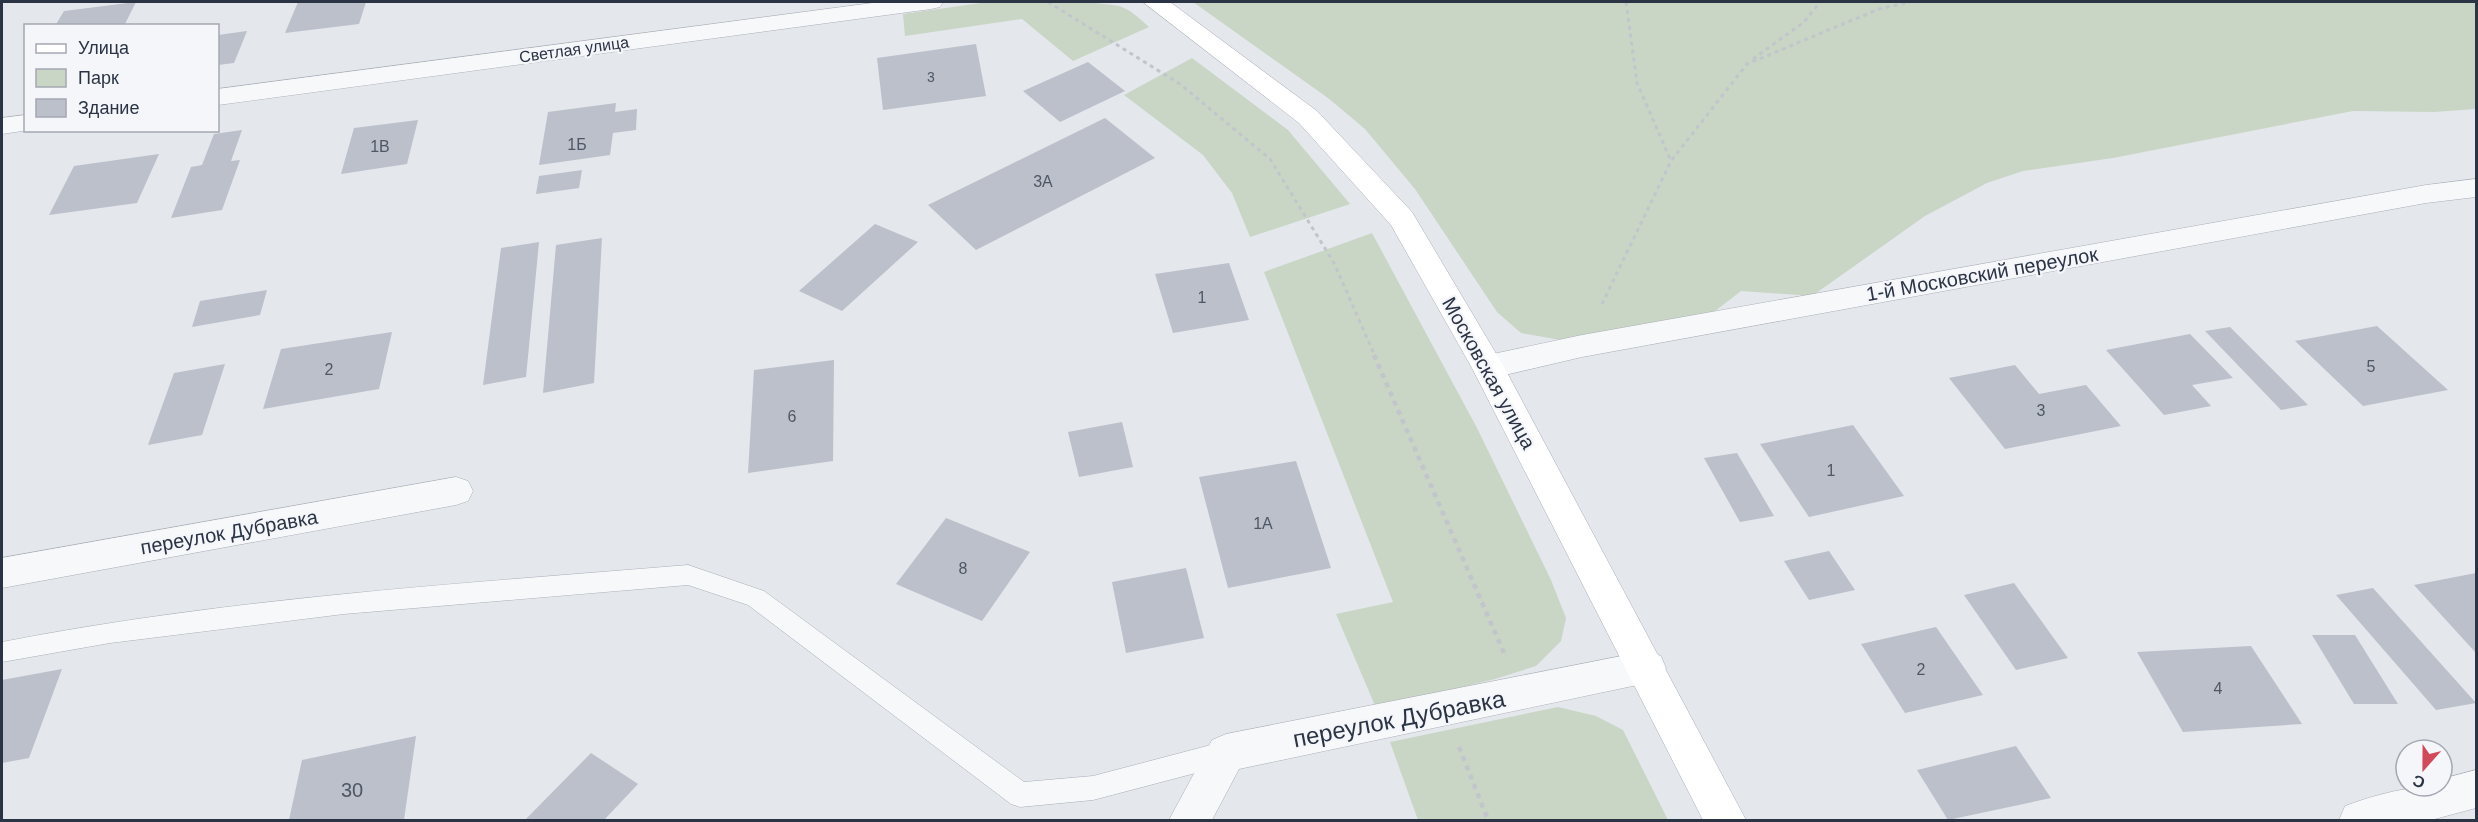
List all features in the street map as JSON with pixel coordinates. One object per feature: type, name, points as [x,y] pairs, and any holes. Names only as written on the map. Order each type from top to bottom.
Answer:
[{"type":"street","name":"Светлая улица","points":[[219,97],[931,2]]},
{"type":"street","name":"Московская улица","points":[[1155,2],[1308,117],[1402,219],[1488,367],[1725,820]]},
{"type":"street","points":[[2,126],[24,123]]},
{"type":"street","name":"1-й Московский переулок","points":[[1488,367],[1582,346],[2426,194],[2476,188]]},
{"type":"street","name":"переулок Дубравка","points":[[2,573],[456,491]]},
{"type":"street","name":"переулок Дубравка","points":[[1226,753],[1647,668]]},
{"type":"street","points":[[1190,820],[1226,753]]},
{"type":"street","points":[[2360,820],[2476,789]]},
{"type":"lane","points":[[2,652],[110,633],[344,604],[688,575],[756,598],[1020,795],[1093,788],[1226,753]]},
{"type":"path","points":[[1048,2],[1180,84],[1270,159],[1334,262],[1502,646],[1519,695]]},
{"type":"path","points":[[1626,2],[1637,83],[1671,161]]},
{"type":"path","points":[[1582,346],[1671,161],[1747,64],[1804,22],[1820,2]]},
{"type":"path","points":[[1747,64],[1879,9],[1910,2]]},
{"type":"path","points":[[1445,710],[1488,820]]},
{"type":"green space","points":[[988,2],[1073,2],[1119,6],[1131,12],[1149,27],[1073,61],[1022,19],[905,36],[903,14]]},
{"type":"green space","points":[[1193,2],[2476,2],[2476,109],[2434,112],[2353,111],[2113,158],[2023,171],[1987,183],[1925,216],[1812,296],[1741,291],[1710,315],[1566,341],[1521,333],[1497,312],[1415,189],[1365,129],[1328,98]]},
{"type":"green space","points":[[1192,58],[1288,130],[1350,204],[1250,237],[1232,193],[1203,155],[1124,95]]},
{"type":"green space","points":[[1372,233],[1477,428],[1551,580],[1566,618],[1561,641],[1536,666],[1495,679],[1376,708],[1336,614],[1393,602],[1264,272]]},
{"type":"green space","points":[[1558,707],[1596,716],[1623,730],[1668,820],[1418,820],[1390,742]]},
{"type":"building","points":[[136,2],[125,24],[56,24],[64,11]]},
{"type":"building","points":[[298,2],[366,2],[359,24],[285,33]]},
{"type":"building","points":[[247,31],[234,63],[219,65],[219,35]]},
{"type":"building","points":[[976,44],[986,96],[883,110],[877,58]]},
{"type":"building","points":[[1088,62],[1125,91],[1060,122],[1023,91]]},
{"type":"building","points":[[616,103],[615,112],[637,109],[636,130],[613,133],[610,155],[539,165],[548,112]]},
{"type":"building","points":[[1105,118],[1155,158],[976,250],[928,205]]},
{"type":"building","points":[[418,120],[407,164],[341,174],[354,128]]},
{"type":"building","points":[[242,130],[231,161],[240,160],[222,210],[171,218],[191,167],[202,165],[214,134]]},
{"type":"building","points":[[159,154],[137,203],[49,215],[74,166]]},
{"type":"building","points":[[582,170],[579,188],[536,194],[539,176]]},
{"type":"building","points":[[875,224],[918,242],[842,311],[799,291]]},
{"type":"building","points":[[602,238],[594,383],[543,393],[556,245]]},
{"type":"building","points":[[539,242],[526,377],[483,385],[501,248]]},
{"type":"building","points":[[1229,263],[1249,320],[1173,333],[1155,274]]},
{"type":"building","points":[[267,290],[260,315],[192,327],[200,301]]},
{"type":"building","points":[[2377,326],[2448,390],[2363,406],[2295,341]]},
{"type":"building","points":[[2230,327],[2308,405],[2281,410],[2205,331]]},
{"type":"building","points":[[392,332],[379,389],[263,409],[281,349]]},
{"type":"building","points":[[2190,334],[2233,378],[2192,385],[2211,406],[2164,415],[2106,350]]},
{"type":"building","points":[[834,360],[833,461],[748,473],[754,370]]},
{"type":"building","points":[[225,364],[202,435],[148,445],[174,373]]},
{"type":"building","points":[[2015,365],[2039,394],[2086,385],[2121,426],[2005,449],[1949,378]]},
{"type":"building","points":[[1122,422],[1133,467],[1079,477],[1068,432]]},
{"type":"building","points":[[1853,425],[1904,496],[1809,517],[1760,444]]},
{"type":"building","points":[[1737,453],[1774,516],[1740,522],[1704,458]]},
{"type":"building","points":[[1296,461],[1331,568],[1228,588],[1199,477]]},
{"type":"building","points":[[946,518],[1030,552],[982,621],[896,584]]},
{"type":"building","points":[[1829,551],[1855,590],[1809,600],[1784,561]]},
{"type":"building","points":[[1186,568],[1204,638],[1126,653],[1112,582]]},
{"type":"building","points":[[2476,573],[2476,653],[2414,585]]},
{"type":"building","points":[[2014,583],[2068,658],[2016,670],[1964,595]]},
{"type":"building","points":[[2373,588],[2476,703],[2436,710],[2336,595]]},
{"type":"building","points":[[1936,627],[1983,695],[1905,713],[1861,644]]},
{"type":"building","points":[[2312,635],[2355,635],[2398,704],[2354,704]]},
{"type":"building","points":[[2251,646],[2302,724],[2183,732],[2137,652]]},
{"type":"building","points":[[62,669],[29,758],[2,763],[2,680]]},
{"type":"building","points":[[416,736],[404,820],[289,820],[302,760]]},
{"type":"building","points":[[2016,746],[2051,798],[1948,820],[1917,770]]},
{"type":"building","points":[[591,753],[638,784],[604,820],[525,820]]}]
